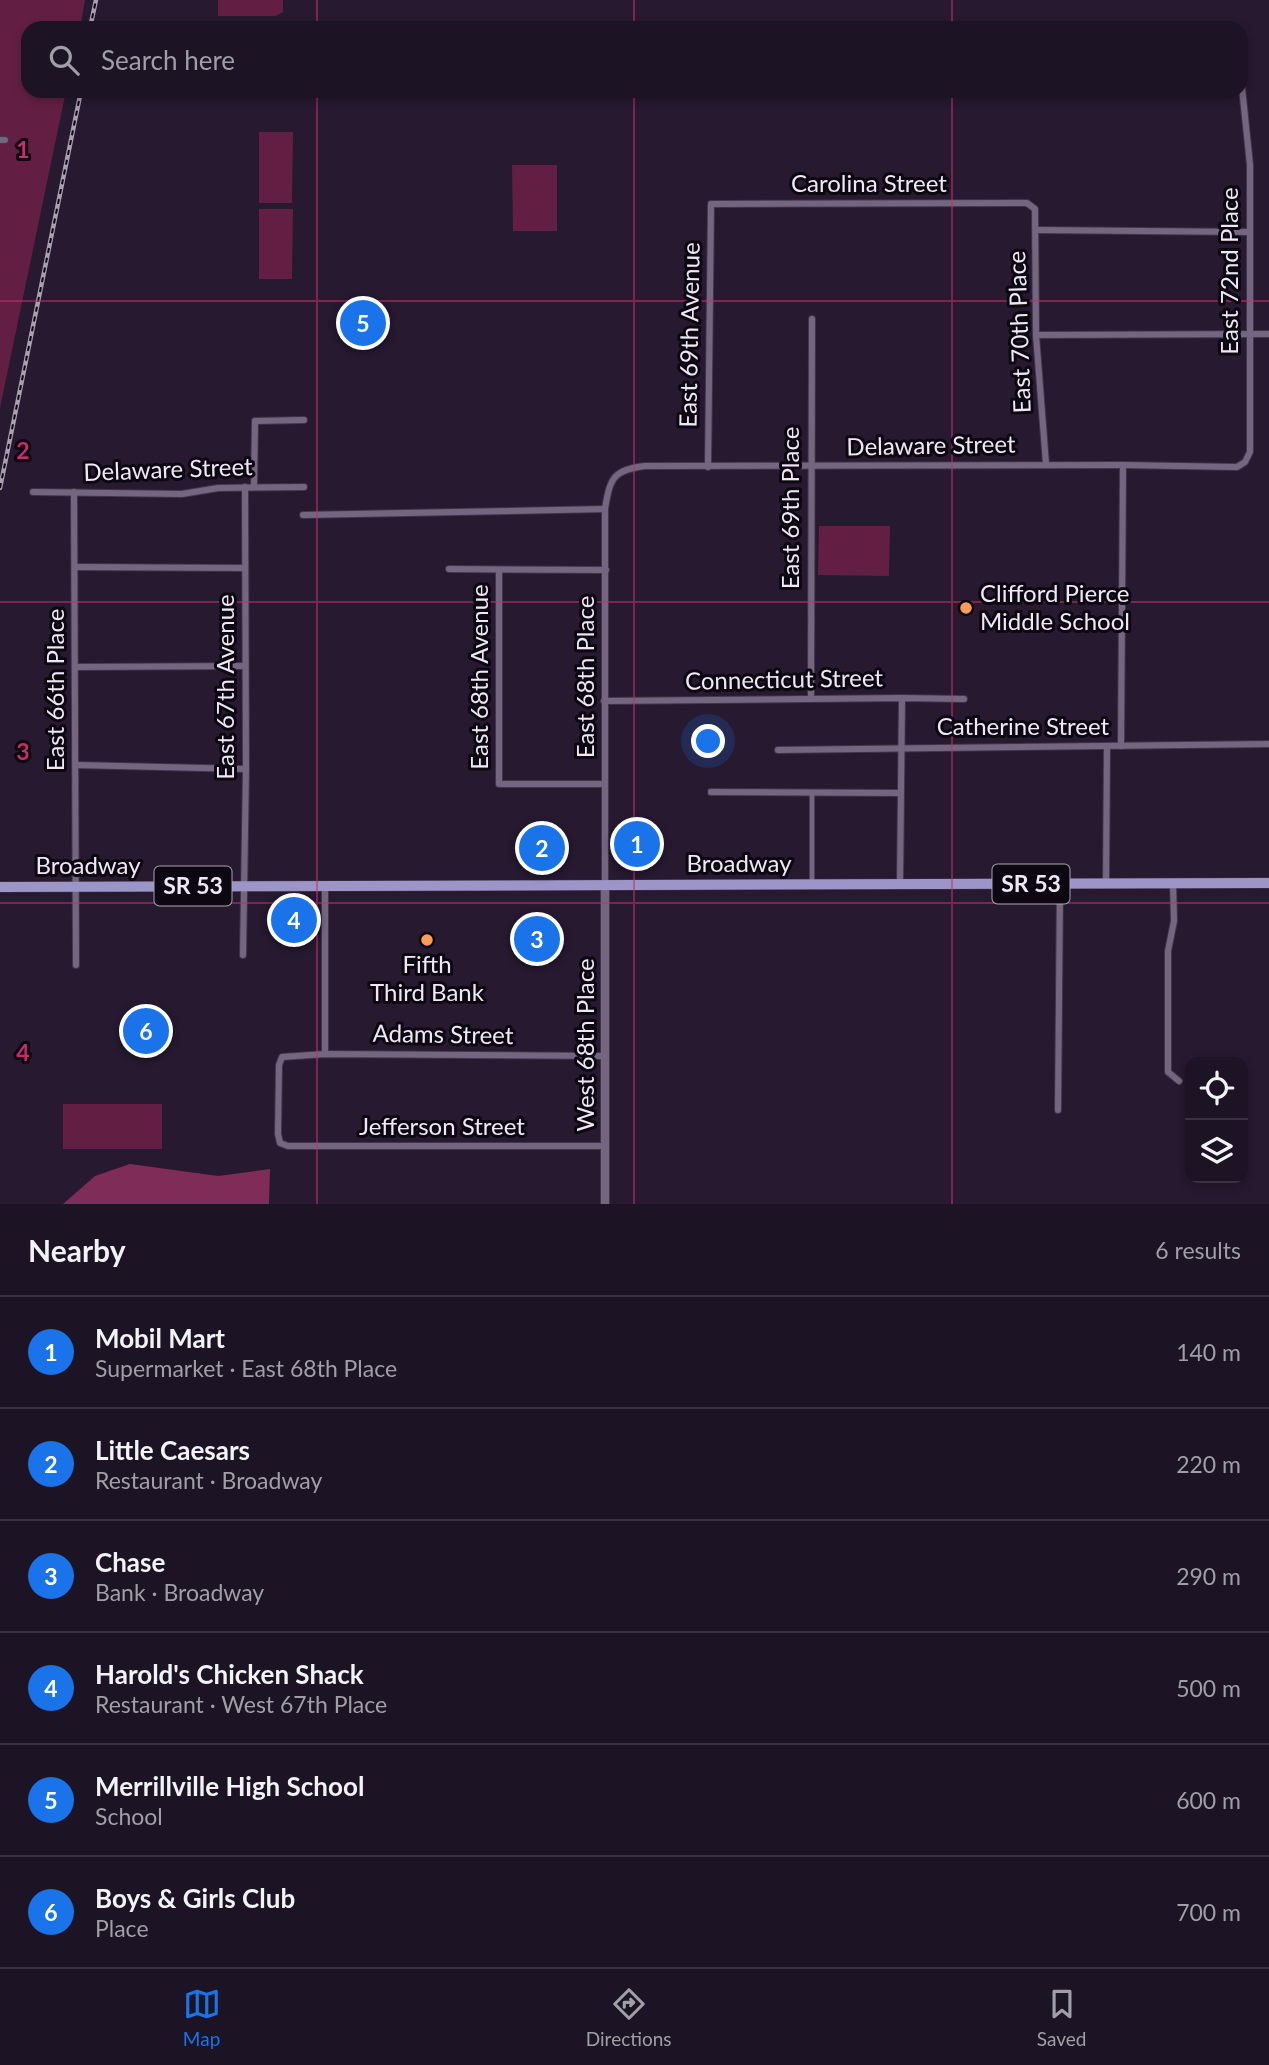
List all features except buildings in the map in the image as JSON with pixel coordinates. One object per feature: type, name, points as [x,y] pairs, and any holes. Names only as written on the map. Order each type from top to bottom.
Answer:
[{"type":"main road","name":"Broadway","points":[[0,887],[1269,883]]},
{"type":"street","name":"East 72nd Place","points":[[1243,98],[1250,165],[1250,452],[1244,462]]},
{"type":"street","name":"Carolina Street","points":[[711,204],[1027,202]]},
{"type":"street","name":"East 70th Place","points":[[1027,202],[1035,209],[1036,335],[1046,464]]},
{"type":"street","name":"East 69th Avenue","points":[[708,467],[711,204]]},
{"type":"street","points":[[1036,230],[1248,232]]},
{"type":"street","name":"East 69th Place","points":[[811,698],[812,319]]},
{"type":"street","points":[[1036,335],[1269,334]]},
{"type":"street","points":[[254,487],[255,421],[304,420]]},
{"type":"street","name":"Delaware Street","points":[[618,473],[645,466],[1046,464],[1237,467],[1244,462]]},
{"type":"street","points":[[1121,746],[1123,465]]},
{"type":"street","name":"East 68th Place","points":[[605,885],[605,509],[608,490],[618,473]]},
{"type":"street","name":"East 67th Avenue","points":[[243,955],[246,769],[245,487]]},
{"type":"street","name":"Delaware Street","points":[[33,492],[182,494],[218,488],[304,487]]},
{"type":"street","name":"East 66th Place","points":[[74,492],[76,965]]},
{"type":"street","points":[[303,515],[605,509]]},
{"type":"street","points":[[75,567],[245,568]]},
{"type":"street","points":[[449,569],[606,570]]},
{"type":"street","name":"East 68th Avenue","points":[[499,570],[499,784],[605,784]]},
{"type":"street","points":[[75,667],[244,666]]},
{"type":"street","points":[[900,884],[902,698]]},
{"type":"street","name":"Connecticut Street","points":[[604,701],[964,699]]},
{"type":"street","name":"Catherine Street","points":[[778,750],[1269,744]]},
{"type":"street","points":[[1106,884],[1107,746]]},
{"type":"street","points":[[76,765],[246,769]]},
{"type":"street","points":[[711,792],[901,793]]},
{"type":"street","points":[[812,792],[812,885]]},
{"type":"street","points":[[1059,1110],[1060,884]]},
{"type":"street","points":[[1173,884],[1174,921],[1168,951],[1168,1072],[1179,1081]]},
{"type":"street","name":"West 68th Place","points":[[605,885],[605,1204]]},
{"type":"street","points":[[325,1054],[326,886]]},
{"type":"street","name":"Adams Street","points":[[280,1143],[279,1065],[282,1057],[325,1054],[604,1056]]},
{"type":"street","name":"Jefferson Street","points":[[280,1143],[288,1146],[605,1146]]},
{"type":"shaded area","points":[[0,0],[85,0],[81,21],[21,21],[21,98],[65,98],[0,408]]},
{"type":"shaded area","points":[[218,0],[283,0],[283,12],[276,16],[218,16]]},
{"type":"shaded area","points":[[259,132],[293,132],[292,203],[259,203]]},
{"type":"shaded area","points":[[512,165],[557,165],[557,231],[513,231]]},
{"type":"shaded area","points":[[259,209],[293,209],[292,279],[259,279]]},
{"type":"shaded area","points":[[819,526],[890,526],[889,576],[818,575]]},
{"type":"shaded area","points":[[63,1104],[162,1104],[162,1149],[63,1149]]},
{"type":"shaded area","points":[[130,1164],[218,1176],[270,1169],[269,1204],[63,1204],[95,1176]]},
{"type":"railway","points":[[92,21],[96,0]]},
{"type":"railway","points":[[0,488],[80,98]]},
{"type":"place","name":"Merrillville High School","points":[[363,323]]},
{"type":"place","name":"Clifford Pierce Middle School","points":[[966,608]]},
{"type":"place","name":"Mobil Mart","points":[[637,844]]},
{"type":"place","name":"Little Caesars","points":[[542,848]]},
{"type":"place","name":"Harold's Chicken Shack","points":[[294,920]]},
{"type":"place","name":"Chase","points":[[537,939]]},
{"type":"place","name":"Fifth Third Bank","points":[[427,940]]},
{"type":"place","name":"Boys & Girls Club","points":[[146,1031]]}]
